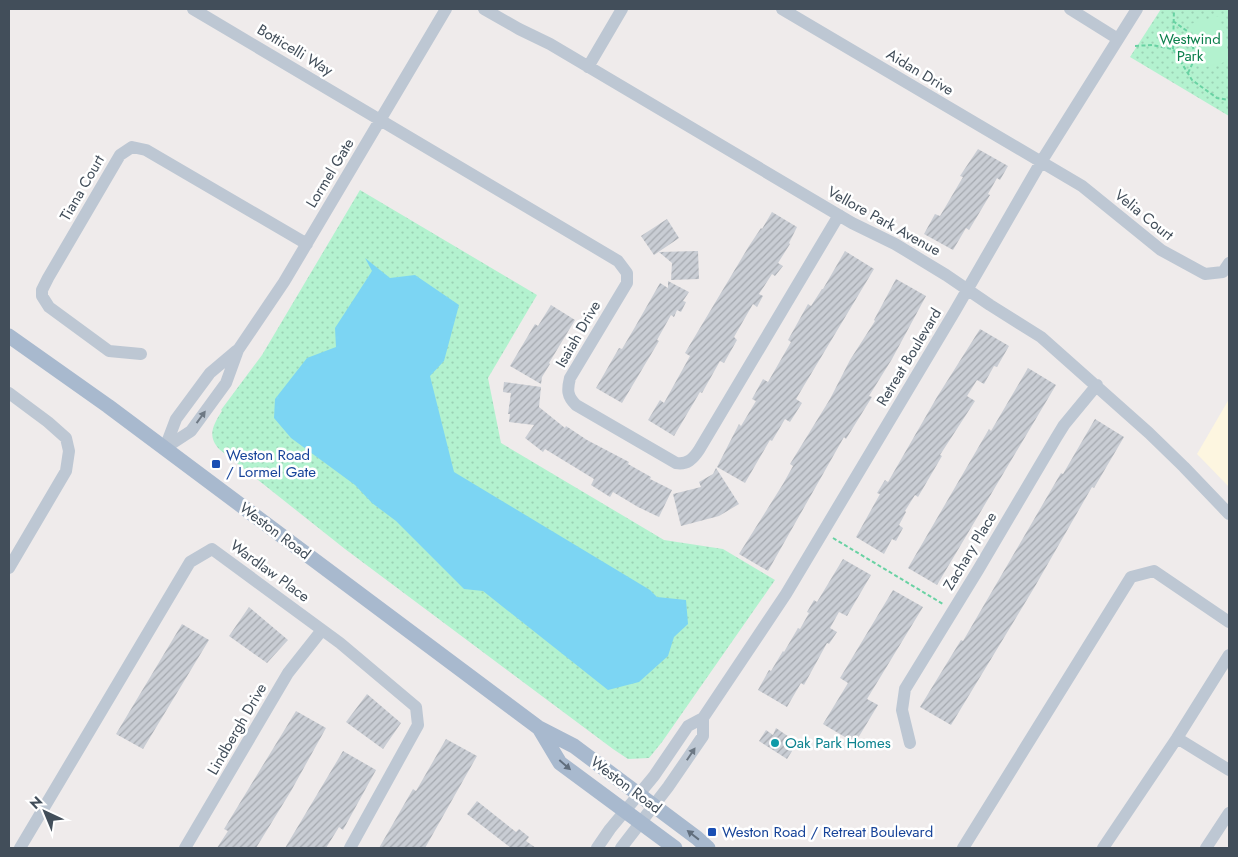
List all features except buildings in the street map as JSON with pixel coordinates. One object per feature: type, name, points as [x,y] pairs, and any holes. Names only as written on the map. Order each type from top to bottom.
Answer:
[{"type":"main road","name":"Weston Road","points":[[9,336],[165,448],[539,728],[574,746],[708,848]]},
{"type":"main road","name":"Weston Road","points":[[539,728],[560,763],[675,848]]},
{"type":"street","name":"Botticelli Way","points":[[193,9],[380,120]]},
{"type":"street","name":"Lormel Gate","points":[[165,448],[191,431],[226,383],[238,350],[284,282],[446,9]]},
{"type":"street","name":"Vellore Park Avenue","points":[[484,9],[588,66],[839,215],[895,244],[1041,336],[1184,467],[1229,514]]},
{"type":"street","points":[[588,66],[622,9]]},
{"type":"street","name":"Aidan Drive","points":[[782,9],[1041,162]]},
{"type":"street","points":[[1070,9],[1118,39]]},
{"type":"street","name":"Retreat Boulevard","points":[[598,848],[610,829],[654,776],[688,726],[704,718],[786,594],[1041,162],[1137,9]]},
{"type":"street","name":"Isaiah Drive","points":[[380,120],[618,261],[623,266],[627,273],[627,282],[570,378],[567,389],[568,395],[576,405],[676,463],[688,462],[699,450],[839,215]]},
{"type":"street","name":"Tiana Court","points":[[141,354],[109,350],[49,307],[42,296],[42,290],[48,278],[120,155],[132,146],[146,150],[307,244]]},
{"type":"street","name":"Velia Court","points":[[1041,162],[1090,191],[1150,242],[1205,274],[1222,272],[1229,263]]},
{"type":"street","name":"Lormel Gate","points":[[165,448],[176,419],[210,373],[238,350]]},
{"type":"street","name":"Zachary Place","points":[[910,743],[902,710],[905,689],[1064,425],[1097,386]]},
{"type":"street","points":[[9,393],[66,438],[69,451],[66,471],[9,568]]},
{"type":"street","name":"Wardlaw Place","points":[[20,848],[190,562],[212,549],[322,630],[416,707],[418,725],[350,848]]},
{"type":"street","points":[[963,848],[1131,577],[1154,571],[1229,622]]},
{"type":"street","name":"Lindbergh Drive","points":[[185,848],[288,673],[322,630]]},
{"type":"street","points":[[1103,848],[1177,738],[1229,655]]},
{"type":"street","name":"Retreat Boulevard","points":[[621,848],[668,787],[703,736],[704,718]]},
{"type":"street","points":[[1177,738],[1229,770]]},
{"type":"street","points":[[1206,848],[1229,813]]},
{"type":"path","points":[[1174,9],[1174,49],[1192,80],[1217,98],[1229,100]]},
{"type":"path","points":[[1173,21],[1187,32],[1196,56],[1188,73]]},
{"type":"path","points":[[1135,46],[1152,45],[1174,49]]},
{"type":"path","points":[[833,538],[946,605]]},
{"type":"shaded area","points":[[1229,399],[1229,487],[1197,454]]},
{"type":"green space","name":"Westwind Park","points":[[1161,9],[1229,9],[1229,116],[1130,57]]},
{"type":"green space","points":[[1219,16],[1229,61],[1202,68],[1190,24]]},
{"type":"green space","points":[[360,190],[537,295],[488,378],[501,443],[664,540],[723,549],[775,580],[649,758],[628,759],[613,749],[345,549],[215,444],[212,435],[221,410],[262,355]]},
{"type":"water","points":[[365,258],[390,278],[415,275],[459,305],[444,361],[430,376],[454,472],[650,590],[657,597],[686,600],[688,624],[674,637],[668,656],[639,682],[608,690],[483,591],[464,589],[396,521],[372,503],[355,485],[291,438],[274,418],[275,399],[307,358],[336,347],[335,328],[372,271]]},
{"type":"place","name":"Weston Road / Lormel Gate","points":[[216,464]]},
{"type":"place","name":"Oak Park Homes","points":[[775,743]]},
{"type":"place","name":"Weston Road / Retreat Boulevard","points":[[712,832]]}]
